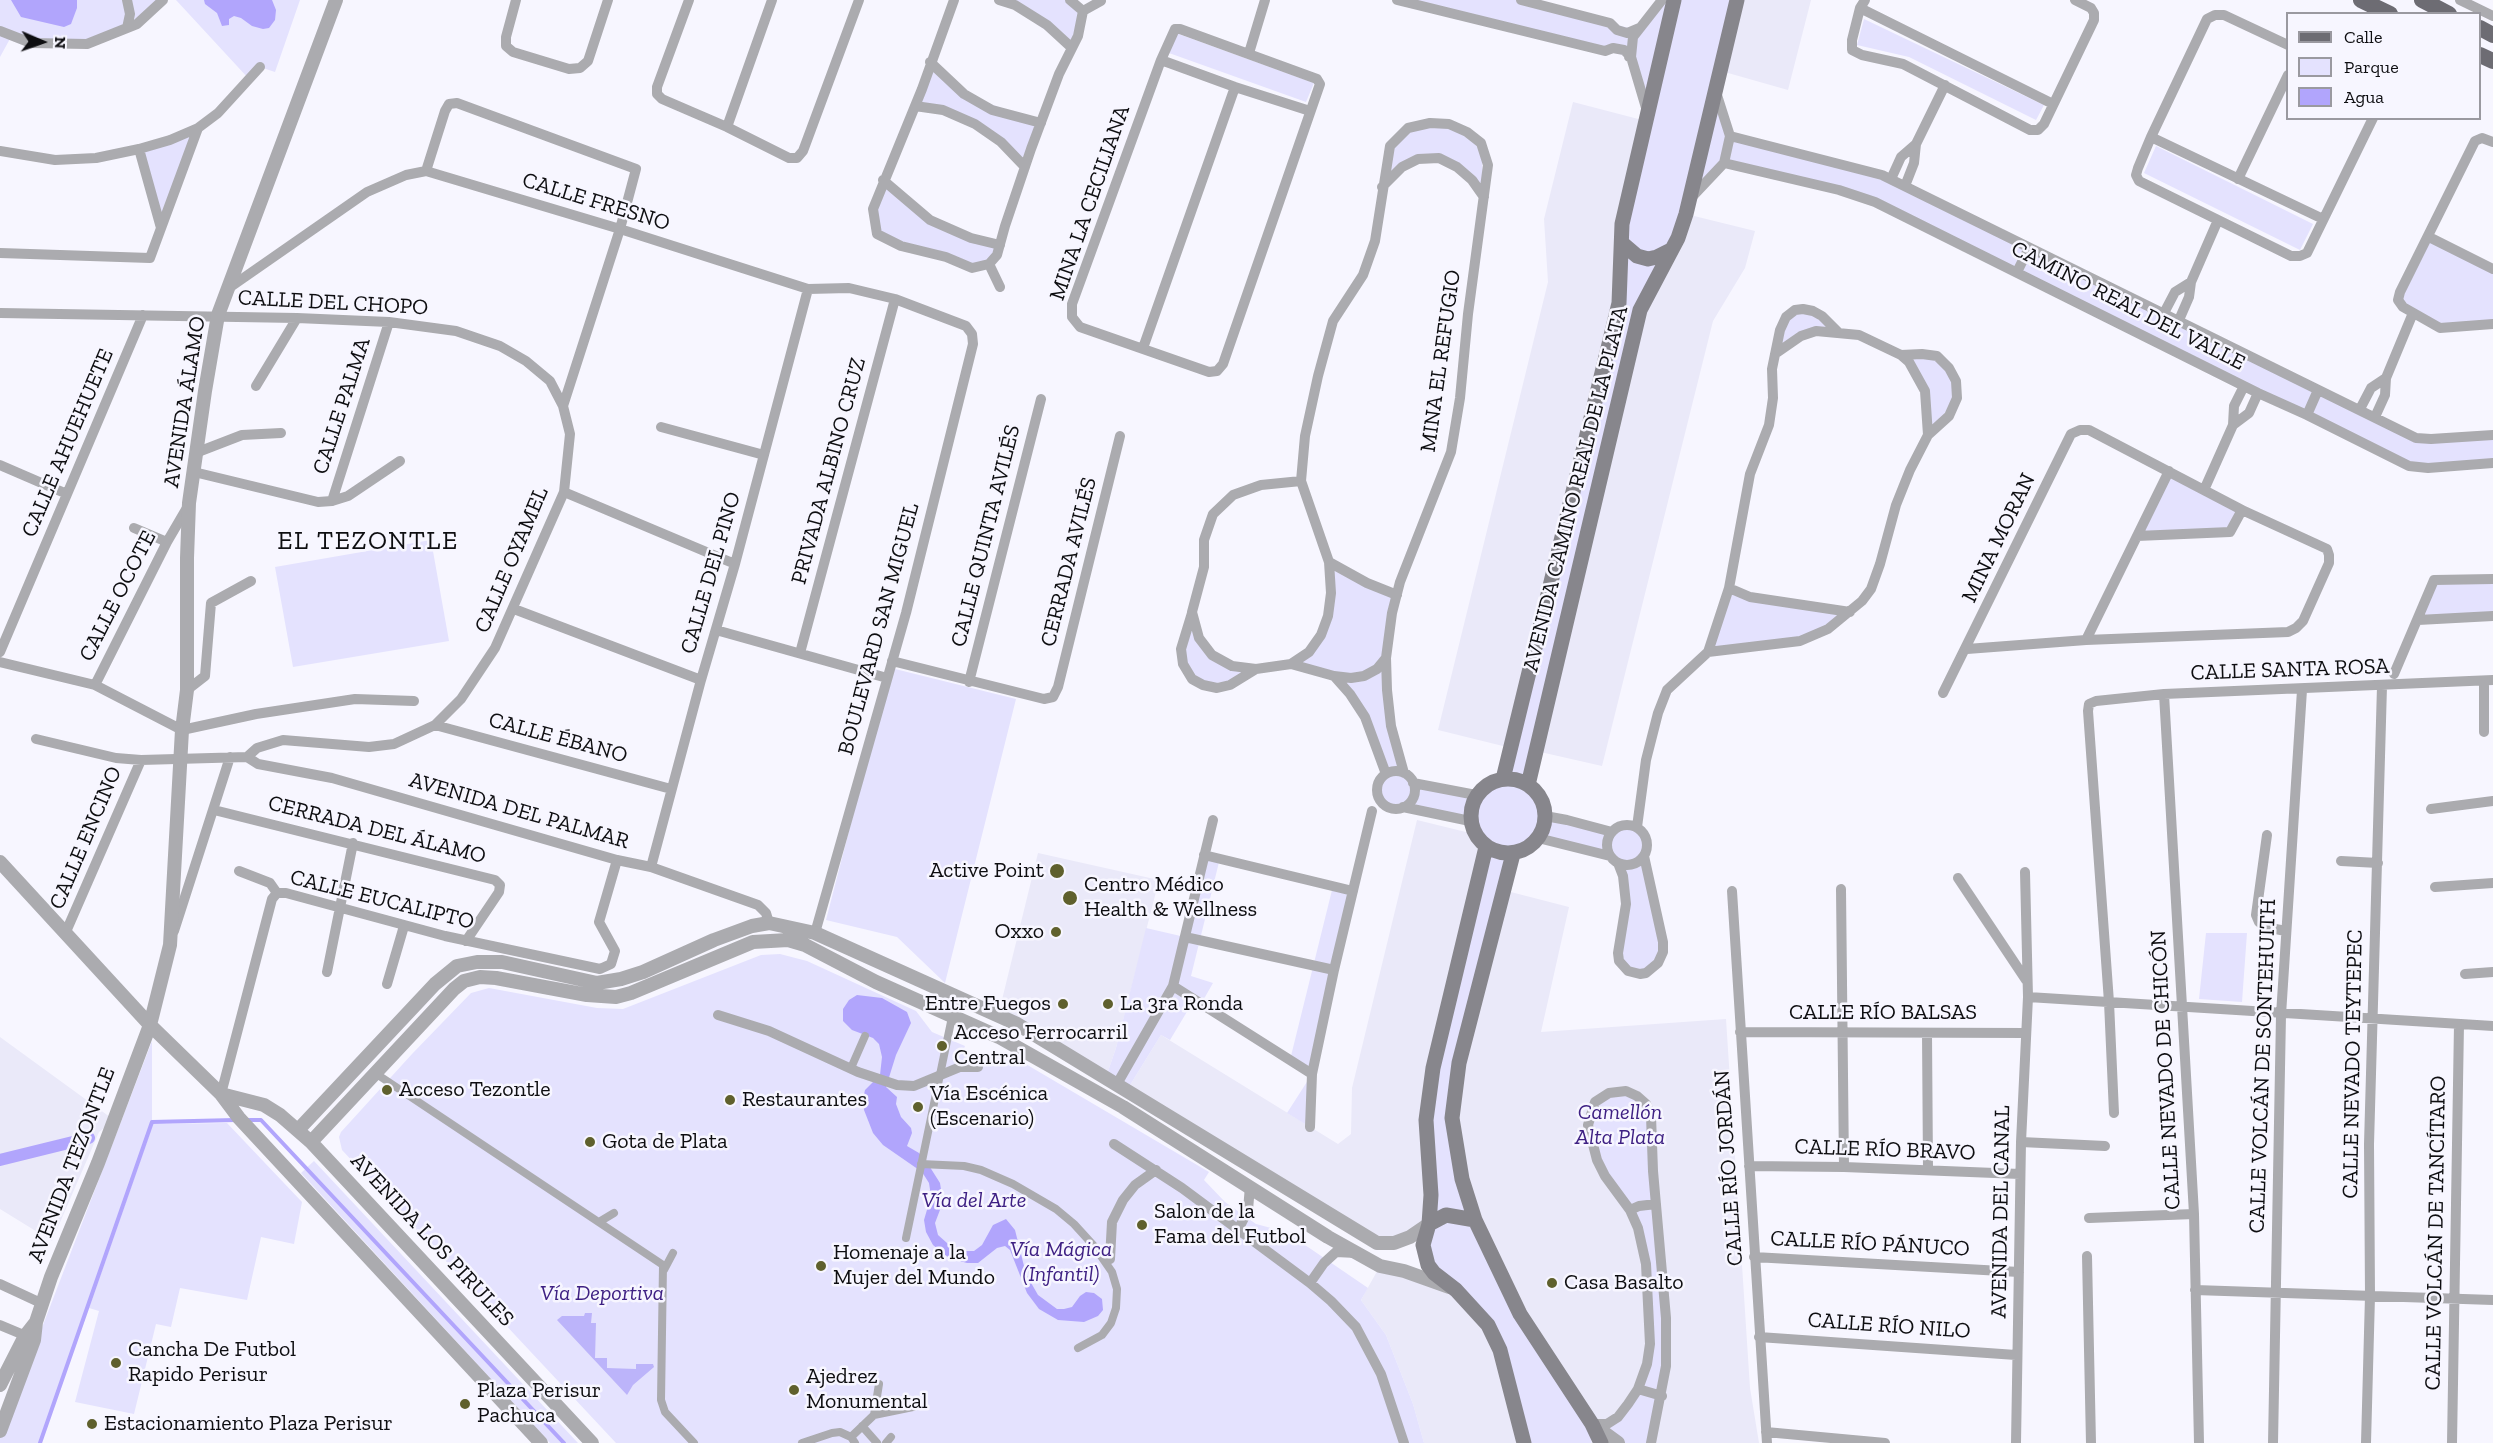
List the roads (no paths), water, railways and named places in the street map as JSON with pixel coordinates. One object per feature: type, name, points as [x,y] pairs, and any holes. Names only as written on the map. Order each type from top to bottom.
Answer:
[{"type":"main road","name":"AVENIDA CAMINO REAL DE LA PLATA","points":[[1503,779],[1619,303],[1622,224],[1674,0]]},
{"type":"main road","name":"AVENIDA CAMINO REAL DE LA PLATA","points":[[1528,785],[1640,310],[1677,238],[1690,199],[1737,0]]},
{"type":"main road","points":[[2422,0],[2445,12]]},
{"type":"main road","points":[[2362,1],[2386,12]]},
{"type":"main road","points":[[1623,244],[1637,256],[1648,259],[1671,250]]},
{"type":"main road","points":[[1503,779],[1516,780],[1528,785],[1543,804],[1545,816],[1538,838],[1530,846],[1513,854],[1496,852],[1486,847],[1474,834],[1470,821],[1476,795],[1491,783],[1503,779]]},
{"type":"main road","points":[[1486,847],[1434,1068],[1426,1120],[1431,1195],[1429,1224],[1423,1245],[1428,1265],[1434,1273],[1456,1290],[1488,1325],[1500,1350],[1524,1443]]},
{"type":"main road","points":[[1513,854],[1459,1063],[1452,1118],[1462,1179],[1474,1220],[1520,1314],[1592,1424],[1601,1443]]},
{"type":"main road","points":[[1429,1224],[1446,1215],[1474,1220]]},
{"type":"main road","points":[[1591,1443],[1592,1424]]},
{"type":"street","points":[[127,0],[130,14],[127,28]]},
{"type":"street","points":[[0,31],[31,44],[87,44],[105,39],[137,24],[163,0]]},
{"type":"street","name":"AVENIDA ÁLAMO","points":[[170,945],[180,759],[187,690],[189,503],[218,315],[336,0]]},
{"type":"street","points":[[516,0],[506,37],[506,46],[513,52],[569,69],[580,68],[588,61],[608,0]]},
{"type":"street","points":[[688,0],[657,87],[657,94],[662,99],[727,127],[789,158],[798,158],[803,151],[859,0]]},
{"type":"street","points":[[727,127],[772,0]]},
{"type":"street","points":[[954,0],[915,106],[873,209],[877,234],[902,246],[946,257],[972,268],[989,264],[997,255],[1025,167],[1059,74],[1078,36],[1083,11],[1101,1]]},
{"type":"street","points":[[999,0],[1015,5],[1047,25],[1072,48]]},
{"type":"street","points":[[1070,0],[1083,11]]},
{"type":"street","points":[[1249,53],[1265,0]]},
{"type":"street","points":[[1397,0],[1416,2],[1631,57]]},
{"type":"street","points":[[1648,113],[1631,57],[1633,37],[1662,0]]},
{"type":"street","points":[[2053,104],[1863,4],[1852,40],[1852,50],[1862,55],[1903,64],[2030,130],[2038,130],[2044,124],[2094,20],[2091,8],[2075,0]]},
{"type":"street","points":[[2460,0],[2473,4],[2493,16]]},
{"type":"street","points":[[1528,1],[1610,23],[1639,28]]},
{"type":"street","points":[[2286,44],[2224,15],[2215,15],[2208,19],[2151,137],[2136,175],[2139,181],[2291,256],[2300,256],[2307,253],[2372,120]]},
{"type":"street","name":"MINA LA CECILIANA","points":[[1175,29],[1249,53],[1320,81],[1223,364],[1217,371],[1209,372],[1080,327],[1072,317],[1072,304],[1161,60],[1175,29]]},
{"type":"street","points":[[1161,60],[1234,87],[1310,111]]},
{"type":"street","points":[[930,62],[964,94],[992,110],[1041,123]]},
{"type":"street","points":[[0,151],[55,160],[96,158],[170,140],[198,128],[218,113],[260,67]]},
{"type":"street","points":[[2238,178],[2286,79]]},
{"type":"street","points":[[1905,186],[1914,163],[1916,144],[1945,85]]},
{"type":"street","points":[[1143,348],[1234,87]]},
{"type":"street","points":[[1690,199],[1727,163],[1733,136],[1716,92]]},
{"type":"street","points":[[230,288],[368,192],[406,176],[426,171],[445,111],[449,104],[457,103],[636,169],[620,229],[563,406]]},
{"type":"street","points":[[915,106],[943,110],[975,124],[1001,142],[1025,167]]},
{"type":"street","name":"MINA EL REFUGIO","points":[[1291,664],[1309,652],[1320,635],[1328,616],[1331,593],[1329,562],[1301,481],[1305,436],[1333,321],[1363,275],[1375,241],[1390,146],[1408,128],[1430,123],[1449,124],[1467,132],[1481,143],[1488,165],[1468,314],[1460,398],[1451,452],[1397,595],[1386,658],[1391,726],[1404,773]]},
{"type":"street","points":[[0,253],[150,258],[198,128]]},
{"type":"street","name":"CAMINO REAL DEL VALLE","points":[[1733,136],[1864,169],[1891,179],[2416,438],[2493,435]]},
{"type":"street","points":[[2151,137],[2323,219]]},
{"type":"street","points":[[2493,142],[2482,138],[2475,141],[2398,300],[2403,307],[2440,328],[2493,324]]},
{"type":"street","points":[[1891,179],[1901,157],[1916,144]]},
{"type":"street","points":[[140,149],[161,228]]},
{"type":"street","points":[[1382,187],[1402,167],[1418,159],[1439,158],[1457,167],[1472,180],[1484,197]]},
{"type":"street","name":"CAMINO REAL DEL VALLE","points":[[1727,163],[1839,190],[1875,202],[2409,466],[2428,468],[2493,463]]},
{"type":"street","name":"CALLE FRESNO","points":[[426,171],[620,229],[808,289],[849,288],[895,299],[966,326],[972,334]]},
{"type":"street","points":[[883,180],[930,220],[971,238],[1000,245]]},
{"type":"street","points":[[2179,320],[2189,297],[2191,282],[2218,220]]},
{"type":"street","points":[[2429,237],[2493,269]]},
{"type":"street","points":[[2017,272],[2029,248]]},
{"type":"street","points":[[989,264],[1000,287]]},
{"type":"street","points":[[2164,313],[2175,292],[2191,282]]},
{"type":"street","name":"CALLE DEL PINO","points":[[651,867],[808,289]]},
{"type":"street","name":"PRIVADA ALBINO CRUZ","points":[[800,653],[895,299]]},
{"type":"street","points":[[1637,827],[1646,760],[1658,713],[1667,690],[1708,652],[1729,588],[1748,482],[1769,425],[1773,398],[1772,369],[1780,330],[1786,317],[1795,310],[1813,310],[1838,332]]},
{"type":"street","name":"CALLE DEL CHOPO","points":[[0,313],[218,315],[389,322],[456,330],[500,346],[526,361],[550,381],[563,406]]},
{"type":"street","points":[[2375,417],[2385,395],[2386,378],[2413,313]]},
{"type":"street","name":"CALLE AHUEHUETE","points":[[0,652],[143,315]]},
{"type":"street","points":[[256,386],[297,318]]},
{"type":"street","name":"CALLE PALMA","points":[[332,501],[389,322]]},
{"type":"street","points":[[1775,354],[1802,336],[1816,331],[1859,335],[1901,355],[1909,362],[1925,391],[1928,435]]},
{"type":"street","name":"BOULEVARD SAN MIGUEL","points":[[815,933],[892,661],[970,356],[972,334]]},
{"type":"street","points":[[1708,652],[1800,641],[1827,628],[1850,612],[1871,589],[1896,504],[1928,435],[1949,416],[1957,398],[1956,381],[1937,356],[1901,355]]},
{"type":"street","points":[[2360,409],[2371,388],[2386,378]]},
{"type":"street","points":[[2204,490],[2234,425],[2234,406],[2244,386]]},
{"type":"street","points":[[2307,415],[2318,390]]},
{"type":"street","points":[[2234,425],[2249,413],[2258,393]]},
{"type":"street","name":"CALLE QUINTA AVILÉS","points":[[969,682],[1041,399]]},
{"type":"street","name":"CALLE OYAMEL","points":[[247,757],[257,748],[283,740],[369,747],[394,744],[435,725],[461,699],[495,648],[564,492],[570,434],[563,406]]},
{"type":"street","points":[[661,427],[764,455]]},
{"type":"street","name":"MINA MORAN","points":[[2080,430],[2089,430],[2204,490],[2327,549],[2329,563],[2303,621],[2296,628],[2288,632],[2086,640],[1967,648],[2071,434],[2080,430]]},
{"type":"street","points":[[198,452],[242,435],[281,433]]},
{"type":"street","name":"CERRADA AVILÉS","points":[[969,682],[1044,699],[1053,697],[1058,687],[1120,436]]},
{"type":"street","points":[[194,472],[318,502],[348,496],[400,460]]},
{"type":"street","points":[[0,465],[67,494]]},
{"type":"street","points":[[2086,640],[2169,471]]},
{"type":"street","points":[[1256,669],[1230,686],[1217,688],[1203,686],[1192,679],[1183,664],[1181,649],[1204,567],[1204,540],[1213,514],[1233,495],[1261,485],[1301,481]]},
{"type":"street","points":[[564,492],[735,564]]},
{"type":"street","name":"CALLE OCOTE","points":[[182,730],[96,685],[167,542],[189,503]]},
{"type":"street","points":[[2137,536],[2230,532],[2242,510]]},
{"type":"street","points":[[134,528],[167,542]]},
{"type":"street","points":[[1329,562],[1367,583],[1397,595]]},
{"type":"street","points":[[2394,674],[2434,580],[2493,579]]},
{"type":"street","points":[[187,690],[205,676],[212,603],[251,580]]},
{"type":"street","points":[[1729,588],[1750,597],[1850,612]]},
{"type":"street","points":[[514,609],[700,680]]},
{"type":"street","points":[[1192,612],[1199,638],[1212,655],[1232,666],[1256,669],[1291,664],[1334,676],[1351,678],[1364,676],[1377,669],[1386,658]]},
{"type":"street","points":[[2418,620],[2493,616]]},
{"type":"street","points":[[716,630],[887,678]]},
{"type":"street","points":[[1943,693],[1967,648]]},
{"type":"street","points":[[892,661],[969,682]]},
{"type":"street","points":[[0,662],[96,685]]},
{"type":"street","points":[[1334,676],[1350,694],[1365,717],[1386,774]]},
{"type":"street","points":[[2484,732],[2489,681]]},
{"type":"street","name":"CALLE SANTA ROSA","points":[[2109,1002],[2089,704],[2096,701],[2164,694],[2489,681]]},
{"type":"street","name":"CALLE NEVADO TEYTEPEC","points":[[2366,1443],[2370,1296],[2369,1144],[2382,686]]},
{"type":"street","name":"CALLE VOLCÁN DE SONTEHUITH","points":[[2273,1443],[2281,1014],[2302,690]]},
{"type":"street","name":"CALLE NEVADO DE CHICÓN","points":[[2164,694],[2194,1214],[2199,1443]]},
{"type":"street","points":[[182,730],[255,714],[355,699],[414,701]]},
{"type":"street","name":"CALLE ÉBANO","points":[[435,725],[671,789]]},
{"type":"street","points":[[36,739],[116,758],[141,760]]},
{"type":"street","name":"AVENIDA ÁLAMO","points":[[150,1025],[170,945],[230,757]]},
{"type":"street","points":[[180,759],[247,757]]},
{"type":"street","name":"AVENIDA DEL PALMAR","points":[[247,757],[258,764],[332,778],[617,860],[651,867],[758,905],[766,913],[769,923]]},
{"type":"street","name":"CALLE ENCINO","points":[[65,934],[141,760],[180,759]]},
{"type":"street","points":[[1470,821],[1403,807],[1391,808],[1385,805],[1378,795],[1378,783],[1392,771],[1404,773],[1413,783],[1476,795]]},
{"type":"street","points":[[1403,807],[1412,800],[1413,783]]},
{"type":"street","points":[[2431,809],[2493,801]]},
{"type":"street","name":"CERRADA DEL ÁLAMO","points":[[214,810],[495,880],[500,885],[498,892],[466,940]]},
{"type":"street","points":[[1310,1127],[1312,1074],[1372,811]]},
{"type":"street","points":[[1545,816],[1612,832]]},
{"type":"street","points":[[1117,1084],[1173,986],[1212,820]]},
{"type":"street","points":[[1538,838],[1614,859],[1634,864],[1644,856],[1647,850],[1646,837],[1637,827],[1624,825],[1612,832],[1607,843],[1614,859],[1623,876],[1626,904],[1618,946],[1619,961],[1628,970],[1640,974],[1646,973],[1658,963],[1663,952],[1663,942],[1644,856]]},
{"type":"street","points":[[2267,835],[2256,915],[2265,927],[2286,931]]},
{"type":"street","points":[[327,972],[342,907],[353,843]]},
{"type":"street","points":[[1204,855],[1353,891]]},
{"type":"street","name":"CALLE EUCALIPTO","points":[[220,1094],[272,899],[277,893],[286,893],[342,907],[404,926],[600,969],[611,964],[615,951],[599,922],[617,860]]},
{"type":"street","points":[[2341,861],[2378,863]]},
{"type":"street","points":[[0,862],[150,1025],[220,1094],[239,1118],[541,1443]]},
{"type":"street","points":[[239,871],[270,883],[277,893]]},
{"type":"street","name":"AVENIDA DEL CANAL","points":[[2016,1443],[2020,1174],[2028,997],[2025,872]]},
{"type":"street","name":"AVENIDA DEL CANAL","points":[[1958,878],[2026,982]]},
{"type":"street","points":[[2435,887],[2493,884]]},
{"type":"street","points":[[1841,889],[1844,1167]]},
{"type":"street","name":"CALLE RÍO JORDÁN","points":[[1732,891],[1766,1438]]},
{"type":"street","points":[[298,1130],[435,984],[458,966],[477,962],[502,962],[597,983],[643,972],[697,947],[752,926],[769,923],[815,933],[1017,1024],[1377,1243],[1394,1243],[1410,1237],[1429,1224]]},
{"type":"street","points":[[387,984],[404,926]]},
{"type":"street","points":[[1185,937],[1334,970]]},
{"type":"street","points":[[310,1142],[464,981],[480,977],[496,978],[587,995],[616,997],[631,993],[753,942],[788,940],[805,945],[876,982],[999,1037],[1123,1107],[1380,1266],[1404,1271],[1456,1290]]},
{"type":"street","points":[[697,947],[704,962]]},
{"type":"street","points":[[2465,974],[2493,972]]},
{"type":"street","points":[[1173,986],[1312,1074]]},
{"type":"street","points":[[2028,997],[2493,1026]]},
{"type":"street","points":[[2109,1002],[2114,1113]]},
{"type":"street","points":[[718,1015],[769,1031],[851,1068],[897,1085],[914,1086],[960,1067],[978,1067]]},
{"type":"street","points":[[906,1238],[951,1017]]},
{"type":"street","name":"CALLE VOLCÁN DE TANCÍTARO","points":[[2452,1443],[2459,1024]]},
{"type":"street","name":"AVENIDA TEZONTLE","points":[[0,1431],[51,1277],[98,1163],[150,1025]]},
{"type":"street","name":"CALLE RÍO BALSAS","points":[[1740,1032],[2025,1034]]},
{"type":"street","points":[[1927,1033],[1928,1170]]},
{"type":"street","points":[[851,1068],[865,1036]]},
{"type":"street","points":[[375,1073],[658,1260],[664,1271]]},
{"type":"street","points":[[1592,1424],[1607,1424],[1618,1417],[1638,1389],[1647,1364],[1650,1344],[1642,1244],[1630,1210],[1605,1176],[1592,1144],[1588,1125],[1595,1102],[1610,1093],[1626,1091],[1637,1096],[1646,1104],[1651,1116],[1666,1318],[1666,1366],[1662,1396],[1651,1443]]},
{"type":"street","name":"AVENIDA LOS PIRULES","points":[[220,1094],[264,1105],[298,1130],[592,1443]]},
{"type":"street","points":[[2021,1142],[2105,1146]]},
{"type":"street","points":[[1114,1144],[1156,1170],[1310,1282],[1356,1327],[1381,1374],[1404,1443]]},
{"type":"street","points":[[921,1164],[946,1164],[981,1170],[1035,1196],[1074,1224],[1094,1246],[1112,1272]]},
{"type":"street","name":"CALLE RÍO BRAVO","points":[[1749,1166],[1844,1167],[2020,1174]]},
{"type":"street","points":[[1078,1348],[1102,1335],[1111,1323],[1116,1308],[1117,1289],[1110,1259],[1112,1222],[1123,1200],[1135,1185],[1156,1170]]},
{"type":"street","points":[[1238,1230],[1248,1210],[1250,1186]]},
{"type":"street","points":[[1630,1210],[1639,1206],[1656,1204]]},
{"type":"street","points":[[599,1222],[614,1213]]},
{"type":"street","points":[[2089,1218],[2194,1214]]},
{"type":"street","points":[[1310,1282],[1324,1263],[1336,1252],[1356,1253]]},
{"type":"street","points":[[673,1253],[664,1271],[661,1400],[665,1412],[694,1443]]},
{"type":"street","points":[[2087,1256],[2091,1443]]},
{"type":"street","name":"CALLE RÍO PÁNUCO","points":[[1754,1257],[2019,1272]]},
{"type":"street","points":[[0,1285],[42,1304]]},
{"type":"street","points":[[2195,1290],[2493,1300]]},
{"type":"street","points":[[0,1325],[29,1338]]},
{"type":"street","name":"CALLE RÍO NILO","points":[[1760,1337],[2016,1355]]},
{"type":"street","name":"AVENIDA TEZONTLE","points":[[0,1385],[29,1338]]},
{"type":"street","points":[[874,1414],[879,1384]]},
{"type":"street","points":[[1638,1389],[1662,1396]]},
{"type":"street","points":[[802,1443],[840,1432],[853,1440],[874,1414],[913,1407]]},
{"type":"street","points":[[1592,1424],[1618,1443]]},
{"type":"street","points":[[862,1426],[877,1443]]},
{"type":"street","points":[[1766,1438],[1885,1443]]},
{"type":"water","points":[[11,0],[77,0],[77,8],[71,24],[64,27],[21,17]]},
{"type":"water","points":[[204,0],[272,0],[276,10],[275,20],[269,28],[263,29],[234,16],[229,19],[229,25],[222,26],[217,13],[205,4]]},
{"type":"water","points":[[857,995],[882,998],[907,1012],[911,1023],[896,1055],[886,1087],[897,1097],[896,1104],[901,1117],[911,1128],[912,1133],[907,1146],[919,1153],[940,1183],[943,1202],[935,1223],[938,1235],[956,1251],[974,1251],[982,1245],[993,1225],[1006,1219],[1015,1230],[1026,1274],[1038,1295],[1057,1309],[1064,1309],[1072,1307],[1086,1292],[1094,1293],[1102,1299],[1103,1310],[1098,1316],[1084,1322],[1058,1320],[1039,1309],[1027,1293],[1010,1250],[1005,1246],[997,1248],[978,1263],[967,1263],[949,1258],[933,1245],[926,1232],[924,1220],[931,1196],[929,1183],[922,1172],[883,1145],[873,1133],[864,1110],[865,1090],[880,1075],[882,1057],[879,1044],[873,1038],[852,1030],[843,1021],[843,1009],[849,1000]]},
{"type":"waterway","points":[[40,1443],[152,1122],[235,1120]]},
{"type":"waterway","points":[[245,1120],[261,1120],[564,1443]]},
{"type":"waterway","points":[[0,1160],[89,1138]]},
{"type":"place","name":"Active Point","points":[[1057,871]]},
{"type":"place","name":"Centro Médico Health & Wellness","points":[[1070,898]]},
{"type":"place","name":"Oxxo","points":[[1056,932]]},
{"type":"place","name":"Entre Fuegos","points":[[1063,1004]]},
{"type":"place","name":"La 3ra Ronda","points":[[1108,1004]]},
{"type":"place","name":"Acceso Ferrocarril Central","points":[[942,1046]]},
{"type":"place","name":"Acceso Tezontle","points":[[387,1090]]},
{"type":"place","name":"Restaurantes","points":[[730,1100]]},
{"type":"place","name":"Vía Escénica (Escenario)","points":[[918,1107]]},
{"type":"place","name":"Gota de Plata","points":[[590,1142]]},
{"type":"place","name":"Salon de la Fama del Futbol","points":[[1142,1225]]},
{"type":"place","name":"Homenaje a la Mujer del Mundo","points":[[821,1266]]},
{"type":"place","name":"Casa Basalto","points":[[1552,1283]]},
{"type":"place","name":"Cancha De Futbol Rapido Perisur","points":[[116,1363]]},
{"type":"place","name":"Ajedrez Monumental","points":[[794,1390]]},
{"type":"place","name":"Plaza Perisur Pachuca","points":[[465,1404]]},
{"type":"place","name":"Estacionamiento Plaza Perisur","points":[[92,1424]]},
{"type":"district","name":"EL TEZONTLE","points":[[368,542]]},
{"type":"park label","name":"Camellón Alta Plata","points":[[1620,1126]]},
{"type":"park label","name":"Vía del Arte","points":[[974,1201]]},
{"type":"park label","name":"Vía Mágica (Infantil)","points":[[1061,1262]]},
{"type":"park label","name":"Vía Deportiva","points":[[602,1294]]}]
